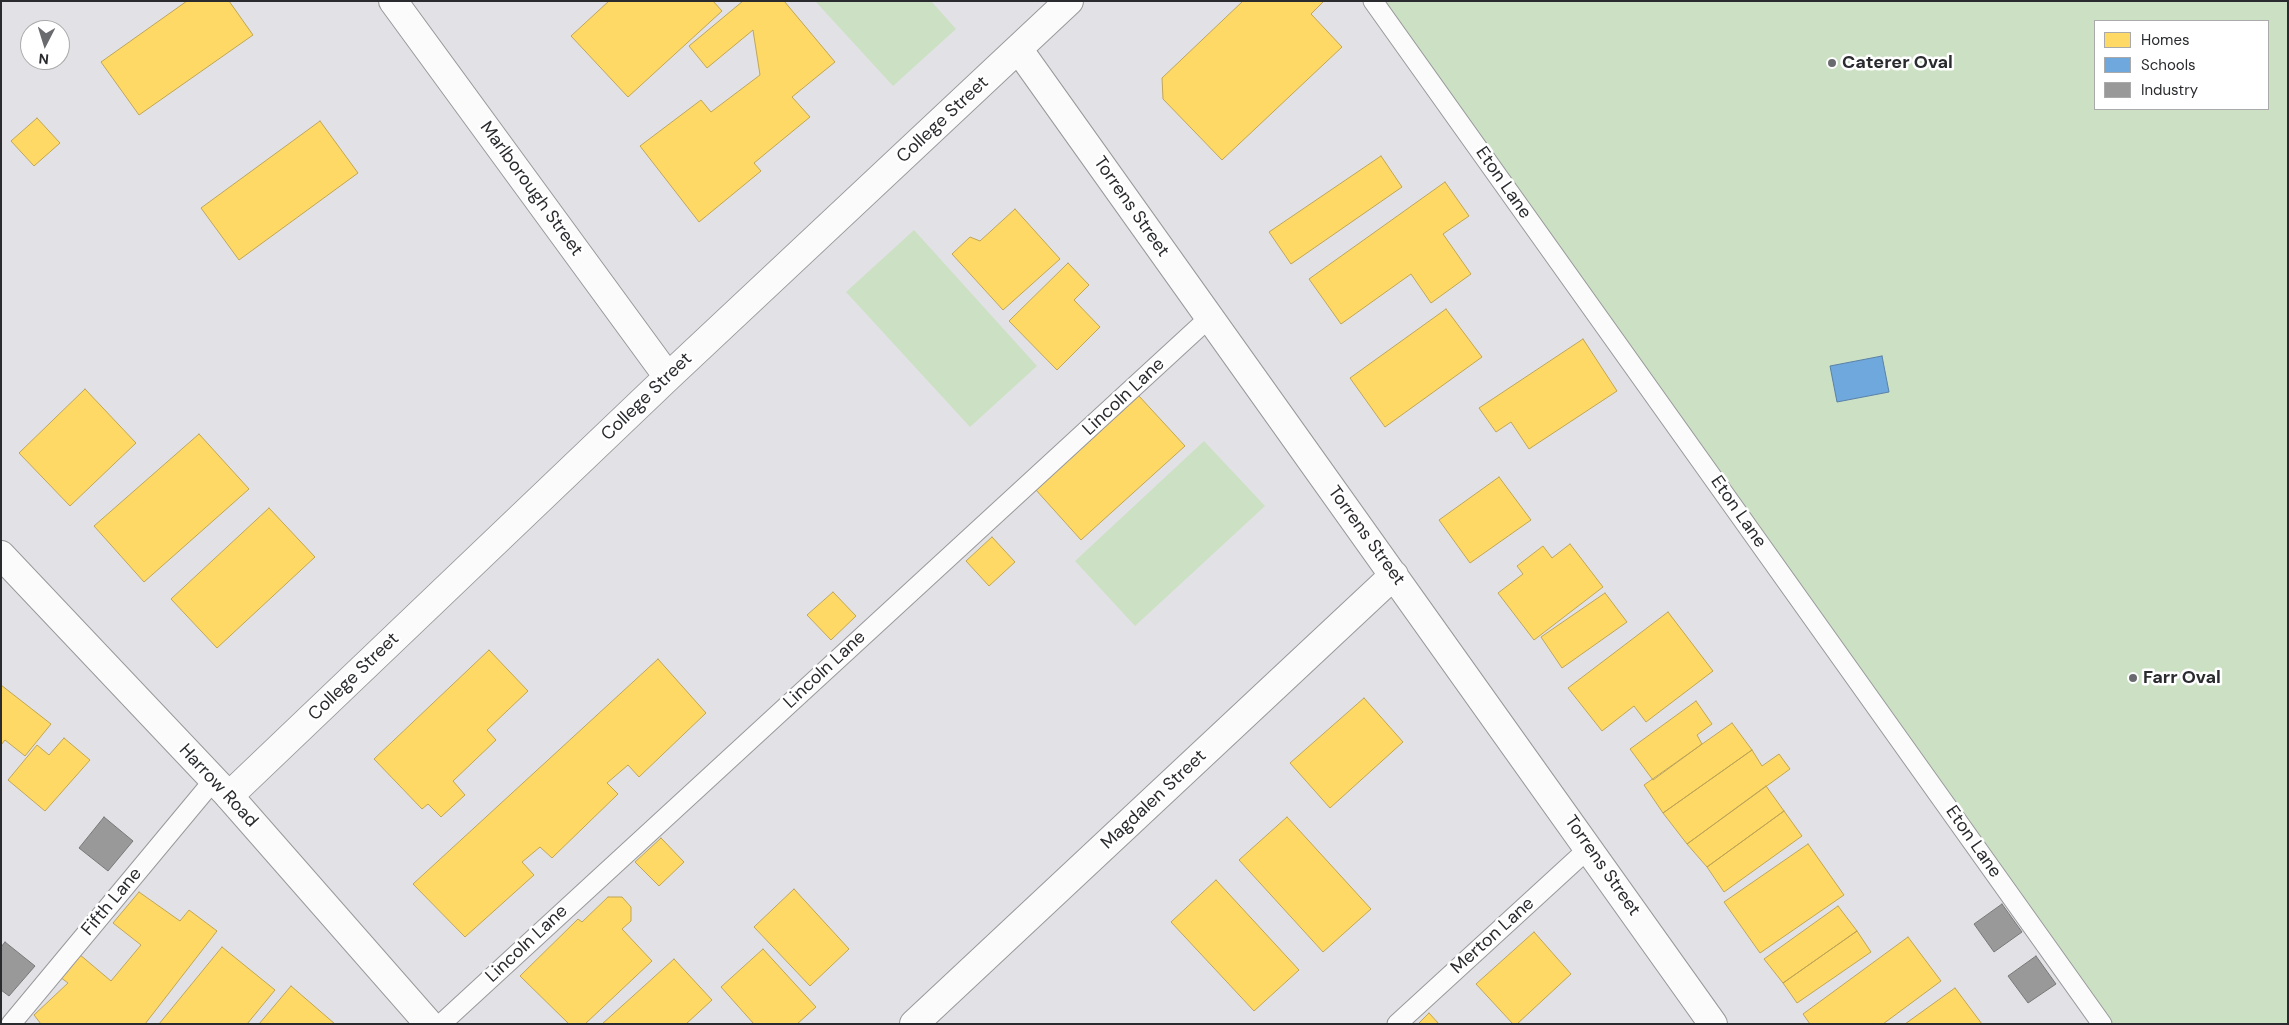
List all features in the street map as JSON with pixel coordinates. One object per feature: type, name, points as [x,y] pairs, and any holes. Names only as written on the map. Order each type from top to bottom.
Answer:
[{"type":"street","name":"Marlborough Street","points":[[393,1],[668,376]]},
{"type":"street","name":"College Street","points":[[221,789],[1019,50],[1069,1]]},
{"type":"street","name":"Torrens Street","points":[[1019,50],[1713,1024]]},
{"type":"street","name":"Harrow Road","points":[[1,554],[221,789],[429,1024]]},
{"type":"street","name":"Magdalen Street","points":[[914,1024],[1394,576]]},
{"type":"lane","name":"Eton Lane","points":[[1373,1],[2102,1024]]},
{"type":"lane","name":"Lincoln Lane","points":[[440,1024],[1210,317]]},
{"type":"lane","name":"Fifth Lane","points":[[11,1024],[221,789]]},
{"type":"lane","name":"Merton Lane","points":[[1397,1024],[1589,848]]},
{"type":"green space","points":[[815,1],[931,1],[956,29],[893,86]]},
{"type":"green space","points":[[1373,1],[2288,1],[2288,1024],[2102,1024]]},
{"type":"green space","points":[[914,230],[1037,366],[970,427],[846,292]]},
{"type":"green space","points":[[1204,441],[1265,506],[1135,626],[1075,561]]},
{"type":"building: Homes","points":[[187,1],[229,1],[253,35],[139,115],[101,62]]},
{"type":"building: Homes","points":[[609,1],[713,1],[722,11],[628,97],[571,36]]},
{"type":"building: Homes","points":[[743,1],[784,1],[835,62],[792,97],[810,117],[754,163],[761,171],[699,222],[640,146],[701,100],[711,112],[760,75],[753,30],[707,68],[689,46]]},
{"type":"building: Homes","points":[[1243,1],[1324,1],[1311,14],[1342,47],[1222,160],[1163,99],[1162,78]]},
{"type":"building: Homes","points":[[37,118],[60,143],[34,166],[11,141]]},
{"type":"building: Homes","points":[[320,121],[358,173],[239,260],[201,208]]},
{"type":"building: Homes","points":[[1381,156],[1402,187],[1291,264],[1269,232]]},
{"type":"building: Homes","points":[[1445,182],[1469,216],[1443,234],[1471,274],[1431,303],[1411,274],[1341,324],[1309,279]]},
{"type":"building: Homes","points":[[1015,209],[1060,259],[1003,310],[952,254],[970,237],[980,241]]},
{"type":"building: Homes","points":[[1068,263],[1089,285],[1074,300],[1100,327],[1057,370],[1009,321]]},
{"type":"building: Homes","points":[[1446,309],[1482,357],[1385,427],[1350,378]]},
{"type":"building: Homes","points":[[1583,339],[1617,391],[1529,449],[1511,422],[1496,432],[1479,408]]},
{"type":"building: Homes","points":[[85,389],[136,443],[70,506],[19,453]]},
{"type":"building: Homes","points":[[1139,396],[1185,446],[1081,540],[1036,490]]},
{"type":"building: Homes","points":[[199,434],[249,489],[144,582],[94,526]]},
{"type":"building: Homes","points":[[1499,477],[1531,520],[1470,563],[1439,520]]},
{"type":"building: Homes","points":[[269,508],[315,557],[217,648],[171,599]]},
{"type":"building: Homes","points":[[992,537],[1015,562],[989,586],[966,561]]},
{"type":"building: Homes","points":[[1570,544],[1603,587],[1534,640],[1498,593],[1523,574],[1517,566],[1543,546],[1552,558]]},
{"type":"building: Homes","points":[[833,592],[856,616],[831,640],[807,615]]},
{"type":"building: Homes","points":[[1605,593],[1627,622],[1562,668],[1541,637]]},
{"type":"building: Homes","points":[[1668,612],[1713,671],[1646,722],[1634,706],[1602,731],[1568,688]]},
{"type":"building: Homes","points":[[489,650],[528,691],[487,730],[496,740],[453,781],[465,795],[441,817],[428,804],[422,809],[374,759]]},
{"type":"building: Homes","points":[[658,659],[706,713],[639,777],[628,765],[607,783],[618,794],[552,858],[540,847],[522,862],[534,875],[465,937],[413,884]]},
{"type":"building: Homes","points":[[1,685],[51,724],[25,756],[5,740],[1,745]]},
{"type":"building: Homes","points":[[1364,698],[1403,742],[1330,808],[1290,763]]},
{"type":"building: Homes","points":[[1696,701],[1712,724],[1697,735],[1702,744],[1653,780],[1630,749]]},
{"type":"building: Homes","points":[[1732,723],[1752,750],[1663,813],[1644,785]]},
{"type":"building: Homes","points":[[64,738],[90,760],[45,811],[8,780],[37,745],[49,755]]},
{"type":"building: Homes","points":[[1752,750],[1762,766],[1779,754],[1790,769],[1687,844],[1663,813]]},
{"type":"building: Homes","points":[[1766,786],[1784,811],[1707,867],[1687,844]]},
{"type":"building: Homes","points":[[1784,811],[1802,836],[1724,892],[1707,867]]},
{"type":"building: Homes","points":[[1287,817],[1371,909],[1323,952],[1239,860]]},
{"type":"building: Homes","points":[[661,838],[684,862],[659,886],[635,862]]},
{"type":"building: Homes","points":[[1808,844],[1844,895],[1760,953],[1724,902]]},
{"type":"building: Homes","points":[[1216,880],[1299,970],[1254,1011],[1171,922]]},
{"type":"building: Homes","points":[[794,889],[849,949],[810,986],[754,927]]},
{"type":"building: Homes","points":[[139,892],[180,921],[189,910],[217,931],[145,1024],[41,1024],[34,1015],[68,983],[60,977],[79,954],[111,981],[141,945],[113,923]]},
{"type":"building: Homes","points":[[608,897],[622,897],[631,907],[631,921],[622,929],[652,961],[585,1024],[569,1024],[520,976],[578,919],[582,922]]},
{"type":"building: Homes","points":[[1838,906],[1857,931],[1783,983],[1764,959]]},
{"type":"building: Homes","points":[[1857,931],[1871,952],[1797,1003],[1783,983]]},
{"type":"building: Homes","points":[[1534,932],[1571,974],[1517,1024],[1513,1024],[1476,984]]},
{"type":"building: Homes","points":[[1908,937],[1941,981],[1883,1024],[1810,1024],[1803,1014]]},
{"type":"building: Homes","points":[[222,947],[275,990],[247,1024],[159,1024]]},
{"type":"building: Homes","points":[[763,949],[816,1007],[797,1024],[754,1024],[721,987]]},
{"type":"building: Homes","points":[[674,959],[712,1000],[686,1024],[602,1024]]},
{"type":"building: Homes","points":[[291,986],[335,1024],[259,1024]]},
{"type":"building: Homes","points":[[1955,988],[1982,1024],[1905,1024]]},
{"type":"building: Homes","points":[[1429,1013],[1439,1024],[1418,1024]]},
{"type":"building: Schools","points":[[1882,356],[1889,392],[1837,402],[1830,366]]},
{"type":"building: Industry","points":[[104,817],[133,841],[108,871],[79,848]]},
{"type":"building: Industry","points":[[2002,904],[2022,932],[1994,952],[1974,924]]},
{"type":"building: Industry","points":[[5,942],[35,966],[9,996],[1,990],[1,947]]},
{"type":"building: Industry","points":[[2036,956],[2056,984],[2028,1003],[2008,976]]},
{"type":"place","name":"Caterer Oval","points":[[1832,63]]},
{"type":"place","name":"Farr Oval","points":[[2133,678]]}]
